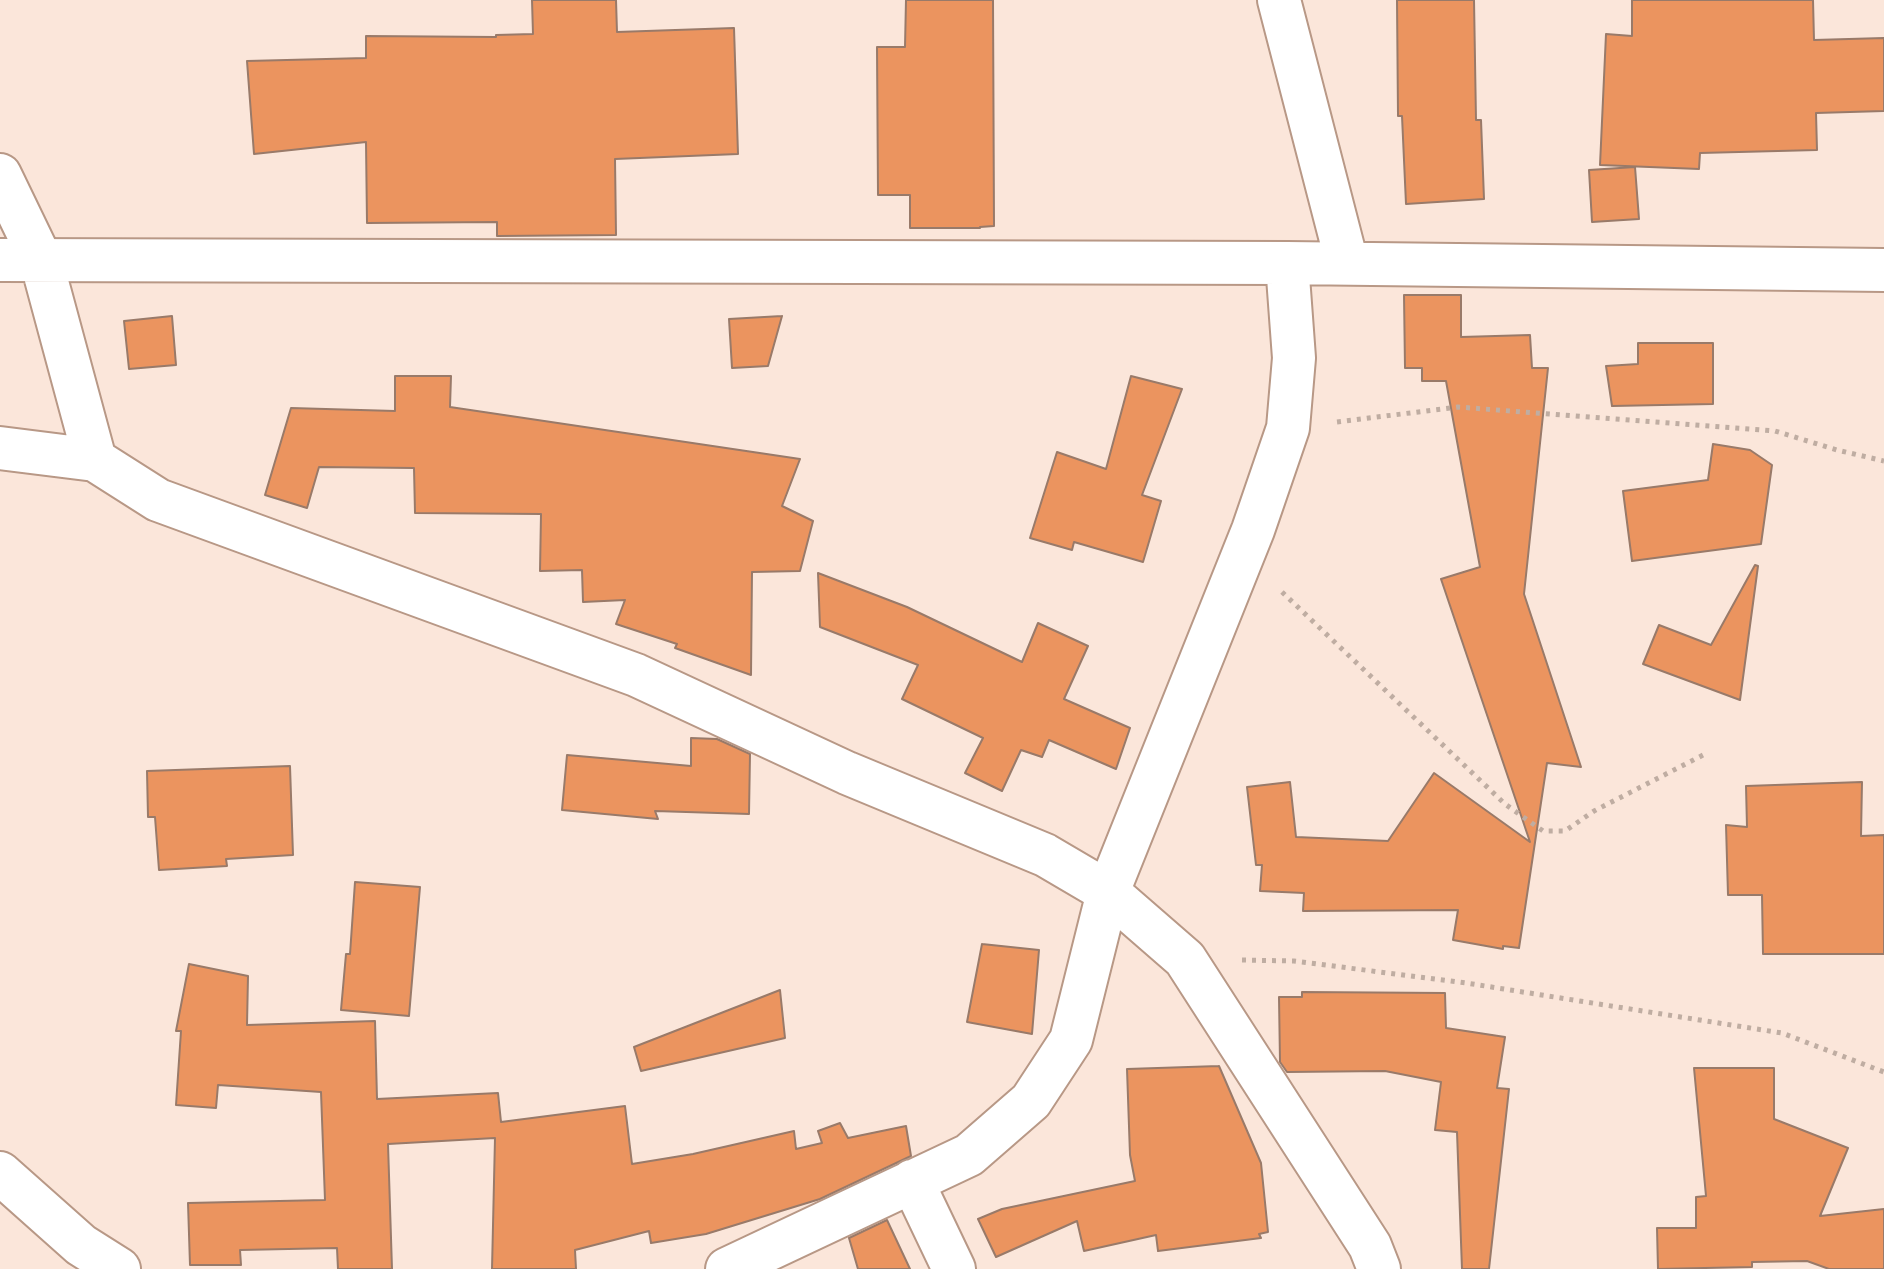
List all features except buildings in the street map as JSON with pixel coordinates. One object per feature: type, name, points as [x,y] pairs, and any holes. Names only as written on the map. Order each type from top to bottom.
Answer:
[{"type":"street","points":[[1279,0],[1347,263]]},
{"type":"street","points":[[0,175],[41,260],[95,460]]},
{"type":"street","points":[[0,260],[1347,263],[1884,270]]},
{"type":"street","points":[[727,1269],[969,1155],[1031,1101],[1071,1040],[1108,892],[1243,556],[1288,428],[1294,358],[1287,263]]},
{"type":"street","points":[[0,448],[95,460],[158,500],[636,675],[847,773],[1045,855],[1108,892],[1185,959],[1370,1246],[1379,1269]]},
{"type":"street","points":[[0,1173],[81,1245],[119,1269]]},
{"type":"street","points":[[912,1181],[954,1269]]},
{"type":"path","points":[[1288,428],[1458,407],[1775,431],[1884,461]]},
{"type":"path","points":[[1243,556],[1505,804],[1543,831],[1565,831],[1594,811],[1707,753]]},
{"type":"path","points":[[1185,959],[1294,961],[1466,983],[1782,1033],[1884,1072]]}]
